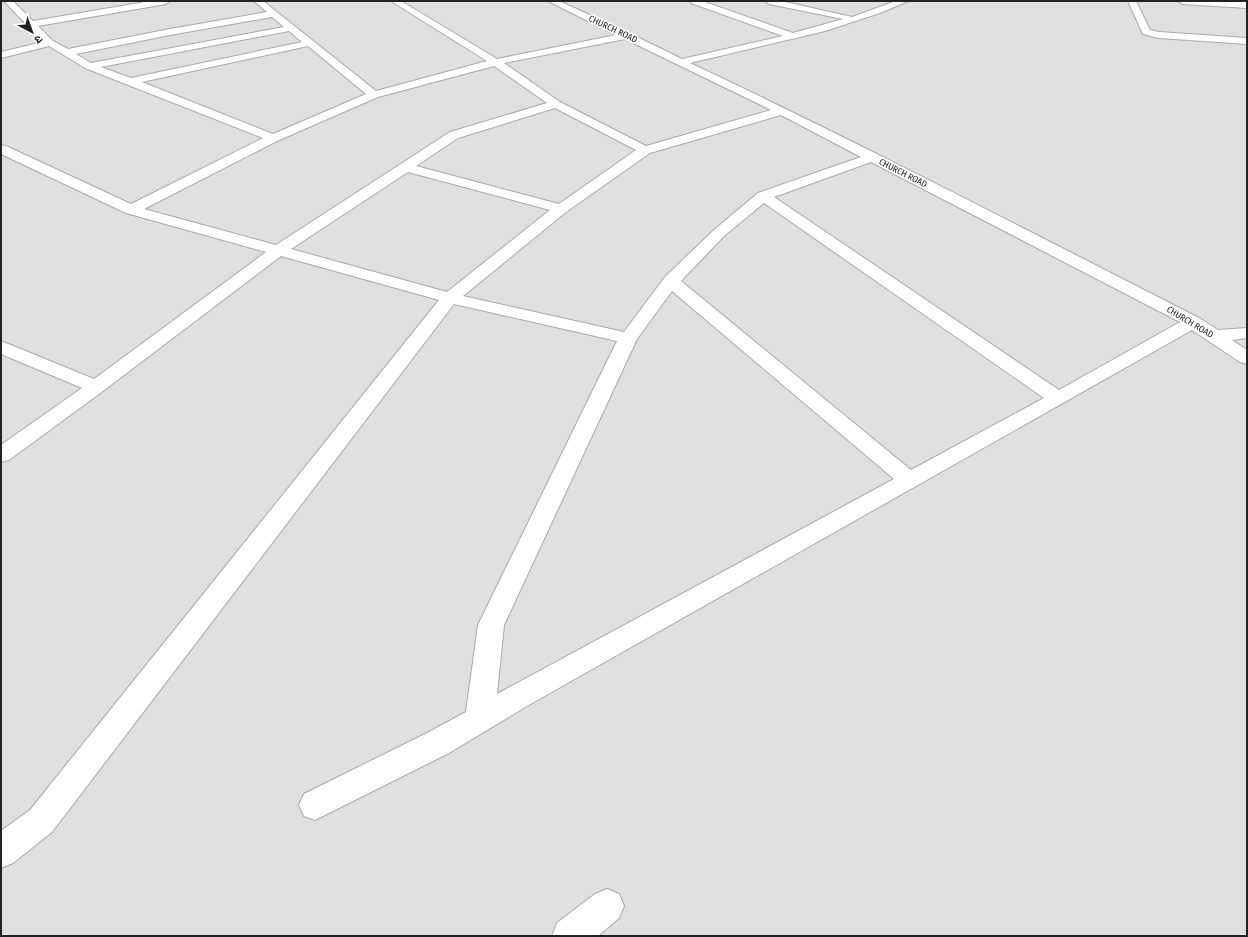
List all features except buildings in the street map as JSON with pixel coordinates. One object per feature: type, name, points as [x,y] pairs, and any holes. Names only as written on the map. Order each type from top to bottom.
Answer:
[{"type":"street","points":[[8,1],[50,43],[89,66],[273,138]]},
{"type":"street","points":[[31,24],[166,1]]},
{"type":"street","points":[[258,1],[374,96]]},
{"type":"street","points":[[395,1],[495,62],[556,104],[645,150]]},
{"type":"street","name":"CHURCH ROAD","points":[[552,1],[682,62],[872,157],[1193,322],[1247,358]]},
{"type":"street","points":[[694,1],[792,36]]},
{"type":"street","points":[[769,1],[852,19]]},
{"type":"street","points":[[682,62],[792,36],[852,19],[903,1]]},
{"type":"street","points":[[1132,1],[1146,32],[1159,35],[1247,41]]},
{"type":"street","points":[[1182,1],[1247,5]]},
{"type":"street","points":[[65,53],[170,32],[273,14]]},
{"type":"street","points":[[89,66],[291,28]]},
{"type":"street","points":[[170,32],[194,46],[228,60]]},
{"type":"street","points":[[131,210],[273,138],[374,96],[495,62],[628,36]]},
{"type":"street","points":[[1,55],[50,43]]},
{"type":"street","points":[[130,81],[309,43]]},
{"type":"street","points":[[1,455],[96,387],[278,251],[454,135],[556,104]]},
{"type":"street","points":[[1,851],[41,821],[450,298],[561,209],[645,150],[782,111]]},
{"type":"street","points":[[1,149],[131,210],[450,298],[628,338]]},
{"type":"street","points":[[480,719],[491,625],[628,338],[671,281],[719,233],[763,196],[872,157]]},
{"type":"street","points":[[406,167],[561,209]]},
{"type":"street","points":[[763,196],[1058,398]]},
{"type":"street","points":[[671,281],[909,480]]},
{"type":"street","points":[[315,805],[438,743],[1193,322]]},
{"type":"street","points":[[1214,336],[1247,333]]},
{"type":"street","points":[[1,348],[96,387]]},
{"type":"street","points":[[570,936],[607,906]]},
{"type":"shaded area","points":[[1,1],[1247,1],[1247,936],[1,936]]}]
